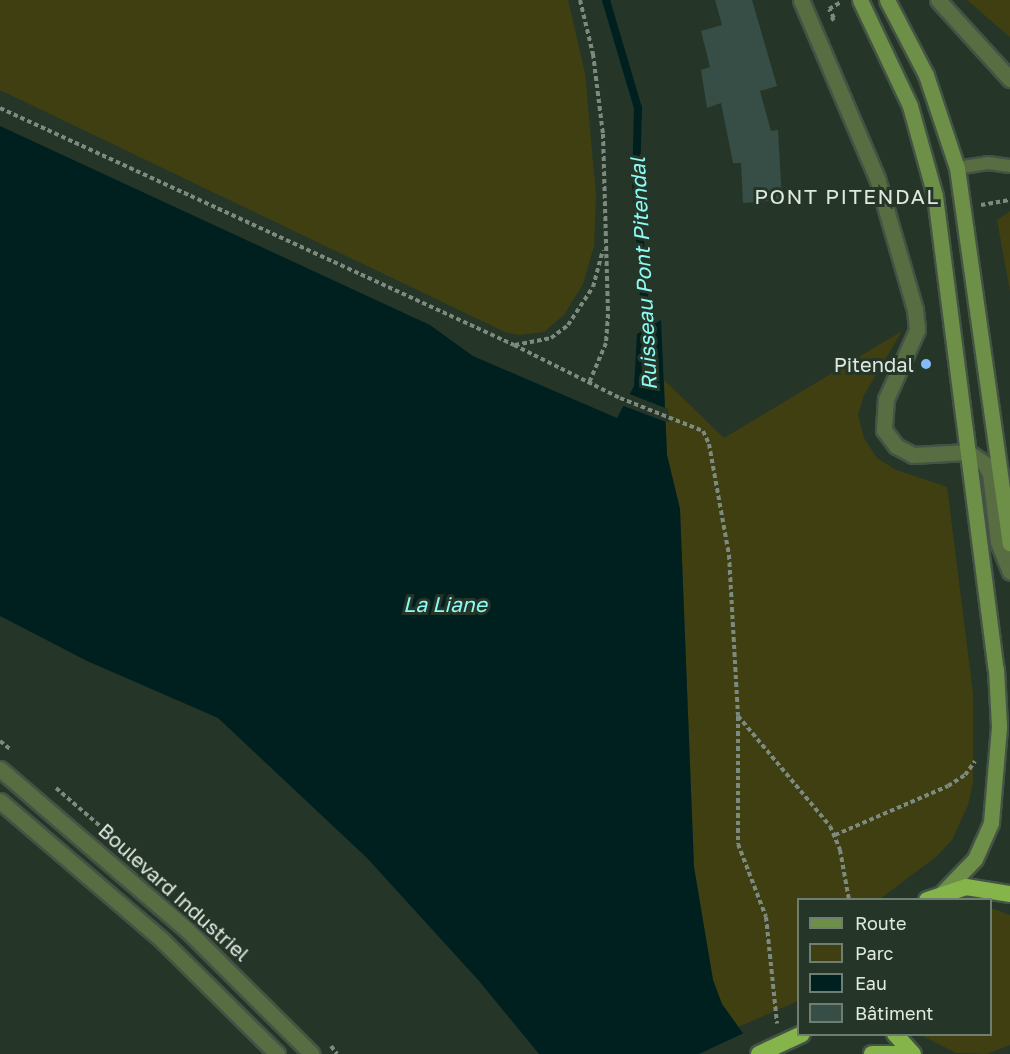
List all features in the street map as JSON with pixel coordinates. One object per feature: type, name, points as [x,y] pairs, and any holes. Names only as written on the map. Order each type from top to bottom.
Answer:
[{"type":"highway","points":[[931,898],[943,892],[974,886],[1010,894]]},
{"type":"highway","points":[[759,1054],[800,1036]]},
{"type":"highway","points":[[896,1036],[913,1054]]},
{"type":"highway","points":[[872,1054],[898,1054]]},
{"type":"main road","points":[[860,0],[905,91],[931,176],[996,669],[998,777],[984,843],[975,859],[943,892]]},
{"type":"main road","points":[[893,2],[929,82],[957,168],[1010,543]]},
{"type":"street","points":[[801,0],[877,178],[915,310],[917,330],[886,399],[884,430],[896,446],[914,455],[968,452],[980,459],[990,473],[998,542],[1010,572]]},
{"type":"street","points":[[938,0],[1010,79]]},
{"type":"street","name":"Boulevard Industriel","points":[[0,769],[186,929],[312,1054]]},
{"type":"street","points":[[0,801],[162,940],[277,1054]]},
{"type":"lane","points":[[957,168],[988,163],[1010,166]]},
{"type":"path","points":[[580,0],[593,54],[603,134],[604,244],[608,329],[589,383]]},
{"type":"path","points":[[834,18],[829,9],[838,3]]},
{"type":"path","points":[[0,108],[514,345],[620,398],[698,427],[707,436],[729,555],[738,716],[738,844],[766,917],[778,1027]]},
{"type":"path","points":[[964,207],[1010,200]]},
{"type":"path","points":[[514,345],[551,338],[568,325],[592,287],[604,244]]},
{"type":"path","points":[[738,716],[822,814],[835,835],[849,898]]},
{"type":"path","points":[[835,835],[948,786],[981,758]]},
{"type":"green space","points":[[0,0],[568,0],[585,73],[596,195],[594,246],[583,284],[564,315],[544,332],[519,335],[505,332],[0,90]]},
{"type":"green space","points":[[967,0],[1010,0],[1010,37]]},
{"type":"green space","points":[[1010,211],[1010,291],[997,220]]},
{"type":"green space","points":[[902,331],[864,395],[858,415],[864,438],[877,458],[896,470],[947,487],[973,693],[973,783],[968,805],[952,840],[937,856],[881,898],[797,898],[797,1001],[738,1027],[722,1004],[713,980],[694,867],[680,509],[667,455],[664,380],[724,438]]},
{"type":"green space","points":[[992,908],[1010,915],[1010,1045],[987,1054],[956,1053],[923,1036],[992,1036]]},
{"type":"water","name":"La Liane","points":[[0,126],[430,325],[473,356],[617,418],[634,386],[637,334],[661,320],[667,455],[680,509],[694,867],[713,980],[722,1004],[758,1054],[539,1054],[479,981],[367,858],[218,718],[87,661],[0,616]]},
{"type":"pier","points":[[627,393],[668,409],[669,423],[621,405]]},
{"type":"pier","points":[[746,1032],[761,1054],[699,1054]]},
{"type":"building","points":[[715,0],[752,0],[777,86],[760,91],[771,131],[778,130],[782,200],[743,203],[741,163],[733,163],[721,103],[707,108],[701,70],[710,67],[701,31],[722,25]]},
{"type":"waterway","name":"Ruisseau Pont Pitendal","points":[[606,0],[638,108],[636,182],[647,338]]},
{"type":"place","name":"Pitendal","points":[[926,364]]},
{"type":"district","name":"PONT PITENDAL","points":[[847,196]]}]
